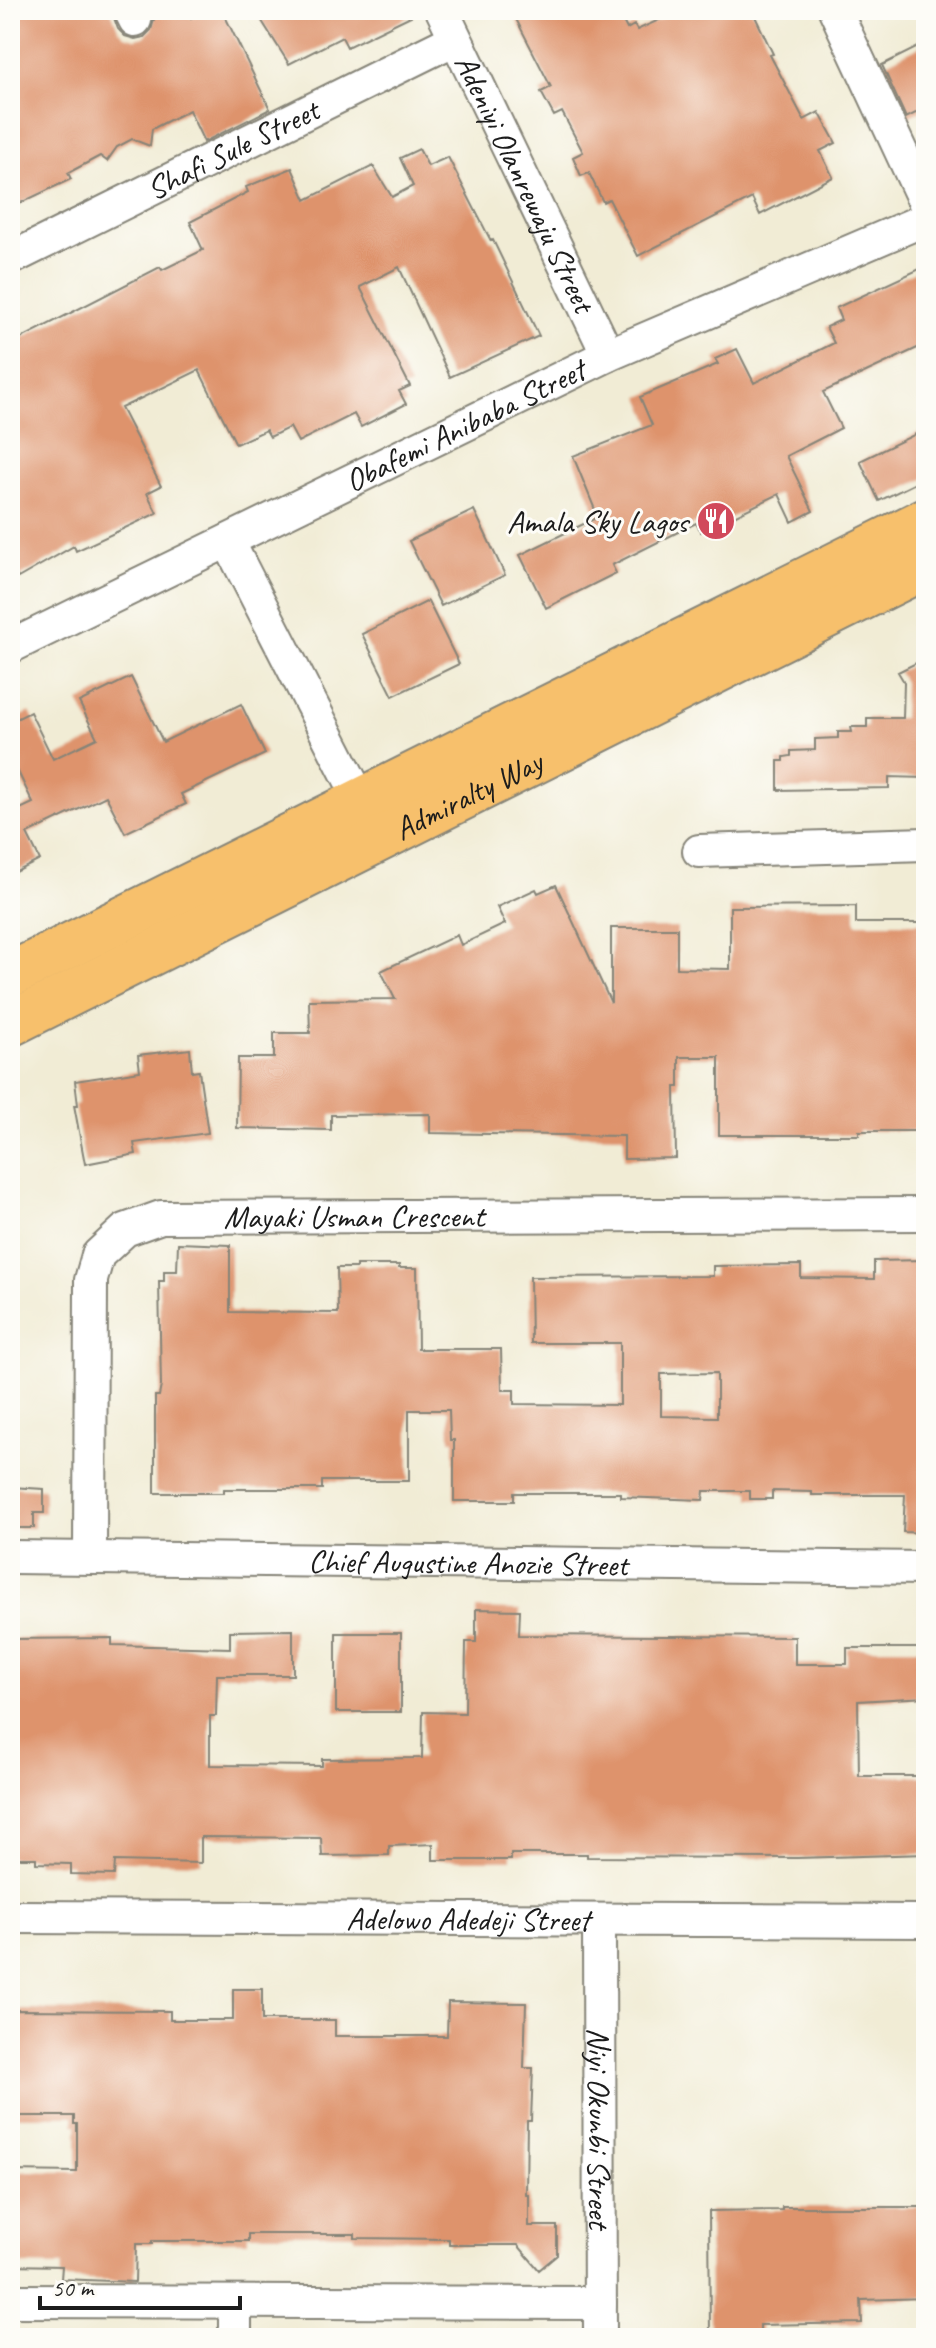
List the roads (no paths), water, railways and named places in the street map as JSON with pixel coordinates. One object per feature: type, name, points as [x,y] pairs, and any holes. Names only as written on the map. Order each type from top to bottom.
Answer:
[{"type":"main road","name":"Admiralty Way","points":[[10,975],[926,520]]},
{"type":"main road","name":"Admiralty Way","points":[[10,1024],[926,566]]},
{"type":"street","name":"Adeniyi Olanrewaju Street","points":[[442,10],[608,355]]},
{"type":"street","points":[[835,10],[926,205]]},
{"type":"street","name":"Shafi Sule Street","points":[[10,259],[455,39]]},
{"type":"street","name":"Obafemi Anibaba Street","points":[[10,647],[608,355],[926,219]]},
{"type":"street","points":[[228,541],[361,801]]},
{"type":"street","points":[[699,851],[926,844]]},
{"type":"street","name":"Mayaki Usman Crescent","points":[[90,1556],[91,1280],[98,1255],[125,1230],[161,1217],[926,1214]]},
{"type":"street","name":"Chief Augustine Anozie Street","points":[[10,1557],[926,1568]]},
{"type":"street","name":"Adelowo Adedeji Street","points":[[10,1917],[926,1921]]},
{"type":"street","name":"Niyi Okunbi Street","points":[[599,1920],[600,2338]]},
{"type":"street","points":[[10,2301],[600,2303]]},
{"type":"street","points":[[235,2303],[235,2338]]},
{"type":"place","name":"Amala Sky Lagos","points":[[716,521]]}]
